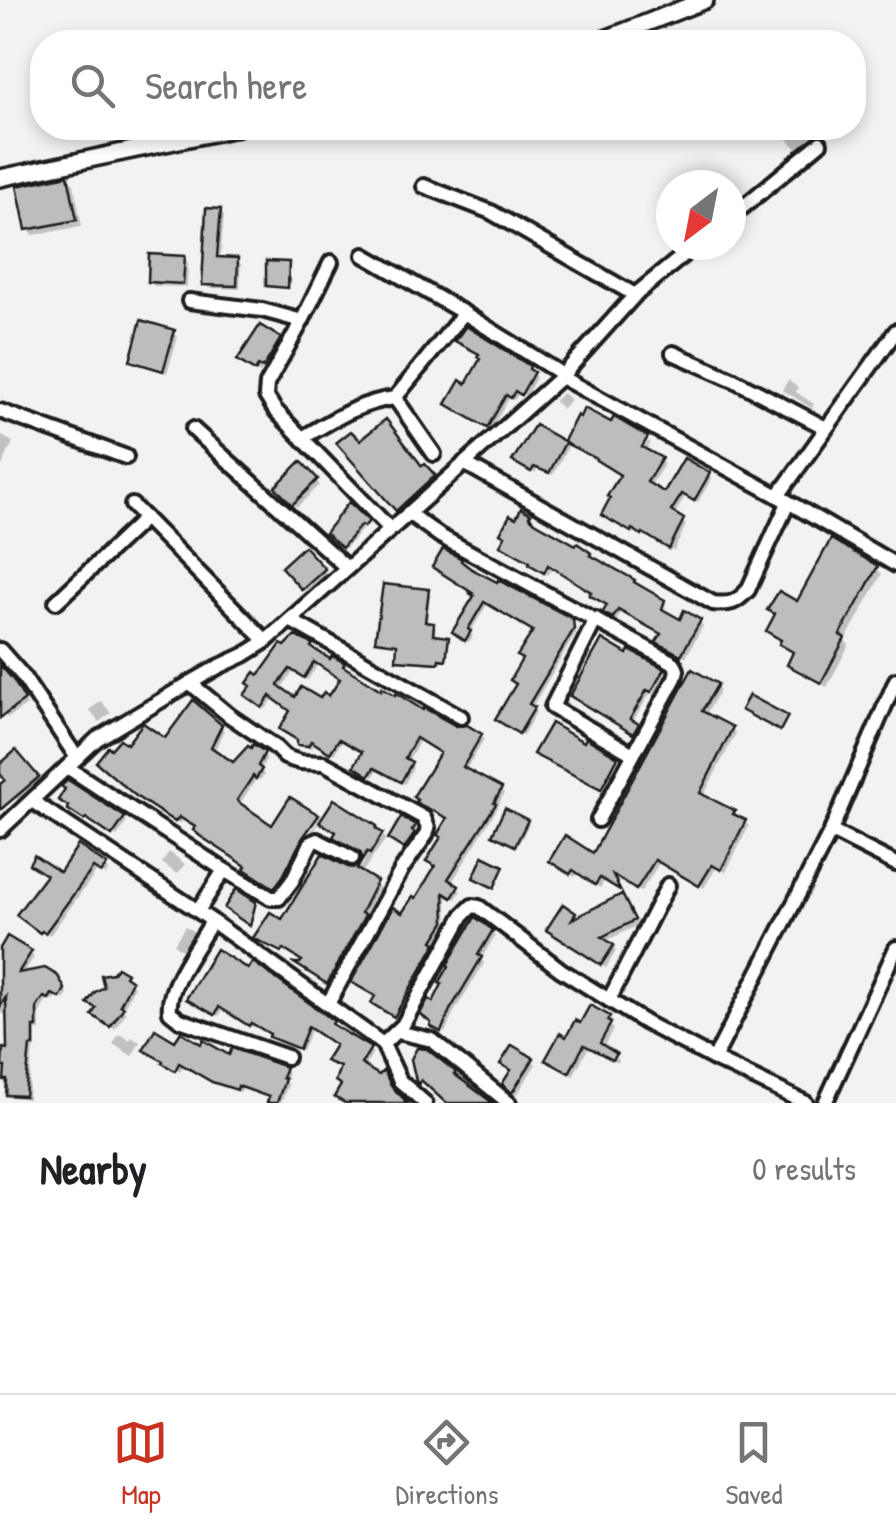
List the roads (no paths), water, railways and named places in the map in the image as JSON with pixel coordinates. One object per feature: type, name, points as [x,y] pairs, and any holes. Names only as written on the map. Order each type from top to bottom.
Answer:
[{"type":"street","points":[[629,30],[705,0]]},
{"type":"street","points":[[0,178],[179,140]]},
{"type":"street","points":[[746,204],[820,143]]},
{"type":"street","points":[[424,186],[491,212],[635,295]]},
{"type":"street","points":[[364,255],[562,376],[896,565]]},
{"type":"street","points":[[0,830],[113,728],[266,641],[562,376],[635,295],[678,260]]},
{"type":"street","points":[[331,262],[268,384],[266,396],[390,529]]},
{"type":"street","points":[[189,301],[262,310],[302,321]]},
{"type":"street","points":[[304,437],[348,411],[395,398],[464,313]]},
{"type":"street","points":[[464,462],[713,604],[729,605],[748,590],[783,500],[826,428],[896,331]]},
{"type":"street","points":[[673,353],[826,428]]},
{"type":"street","points":[[395,398],[434,454]]},
{"type":"street","points":[[0,411],[126,457]]},
{"type":"street","points":[[193,428],[347,568]]},
{"type":"street","points":[[132,505],[266,641]]},
{"type":"street","points":[[408,513],[440,536],[674,662],[674,678],[598,820]]},
{"type":"street","points":[[56,602],[145,518]]},
{"type":"street","points":[[596,619],[552,707],[633,754]]},
{"type":"street","points":[[290,620],[461,717]]},
{"type":"street","points":[[0,650],[22,674],[72,763],[224,870],[271,898],[279,898],[292,882],[311,843],[317,840],[352,858]]},
{"type":"street","points":[[714,1059],[831,831],[896,680]]},
{"type":"street","points":[[190,683],[285,757],[324,764],[424,818],[426,836],[402,869],[328,1004]]},
{"type":"street","points":[[32,801],[198,911],[383,1044],[400,1081],[425,1103]]},
{"type":"street","points":[[831,831],[896,864]]},
{"type":"street","points":[[198,911],[224,870]]},
{"type":"street","points":[[610,1000],[668,885]]},
{"type":"street","points":[[383,1044],[398,1032],[463,916],[472,906],[480,907],[561,970],[646,1023],[806,1103]]},
{"type":"street","points":[[212,922],[168,1000],[170,1012],[180,1020],[287,1057]]},
{"type":"street","points":[[825,1103],[896,948]]},
{"type":"street","points":[[398,1032],[432,1040],[509,1103]]}]
